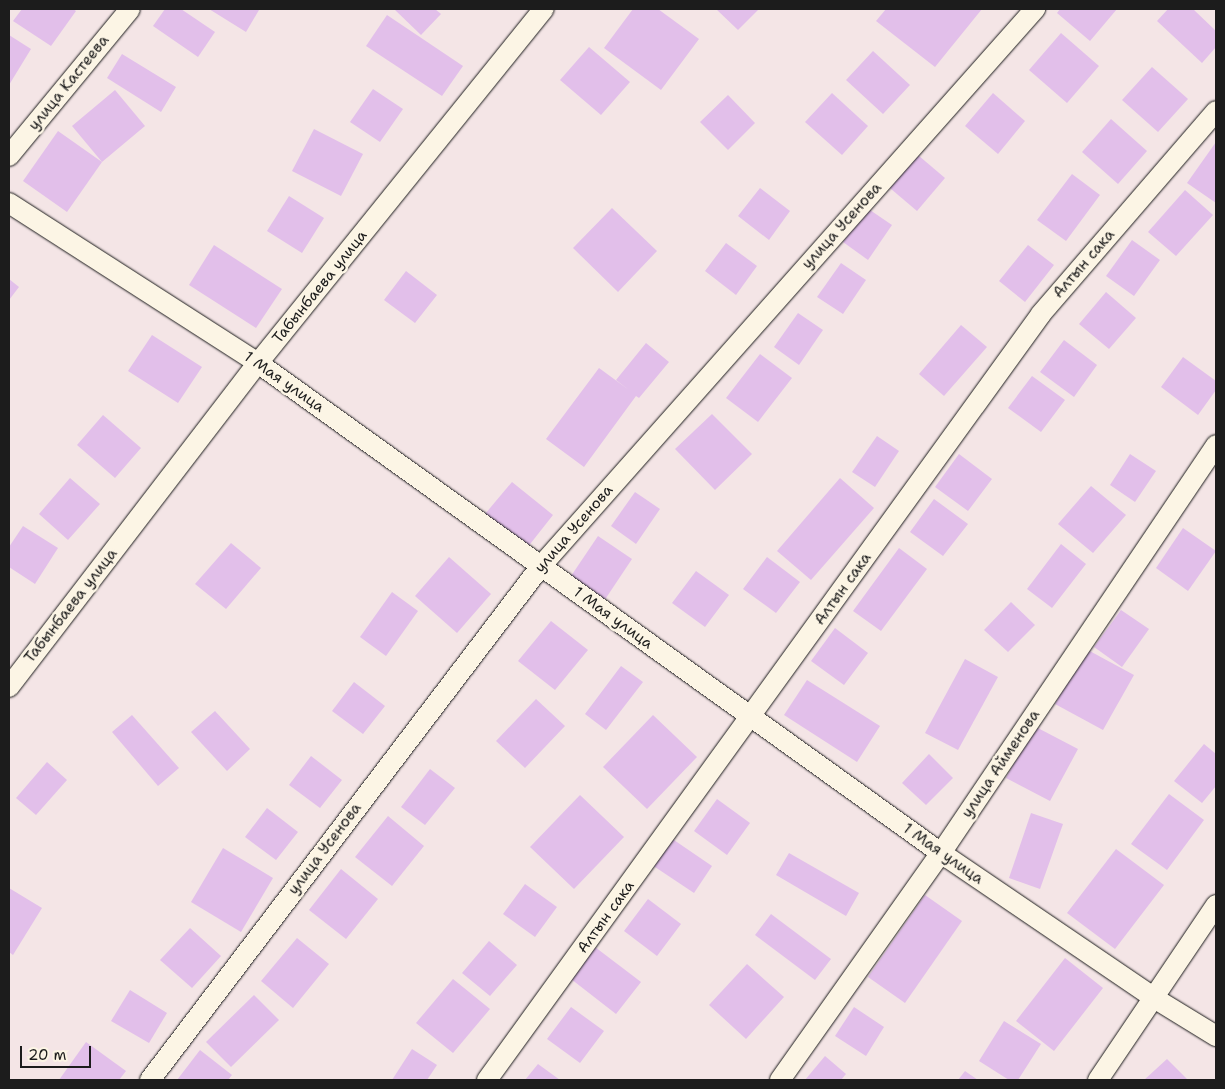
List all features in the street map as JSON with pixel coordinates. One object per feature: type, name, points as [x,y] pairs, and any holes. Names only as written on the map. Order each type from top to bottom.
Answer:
[{"type":"street","name":"улица Кастеева","points":[[9,156],[130,9]]},
{"type":"street","name":"Табынбаева улица","points":[[9,687],[258,363],[544,9]]},
{"type":"street","name":"улица Усенова","points":[[150,1080],[541,566],[1035,9]]},
{"type":"street","name":"Алтын сака","points":[[487,1080],[1041,314],[1216,110]]},
{"type":"street","name":"1 Мая улица","points":[[9,203],[258,363],[750,718],[941,853],[1154,998],[1216,1036]]},
{"type":"street","name":"улица Айменова","points":[[780,1080],[941,853],[1216,445]]},
{"type":"street","points":[[1098,1080],[1216,905]]},
{"type":"building","points":[[22,9],[73,9],[76,11],[51,46],[13,21]]},
{"type":"building","points":[[165,9],[181,9],[215,32],[198,57],[153,26]]},
{"type":"building","points":[[209,9],[256,9],[259,10],[246,32]]},
{"type":"building","points":[[394,9],[435,9],[441,14],[421,35]]},
{"type":"building","points":[[633,9],[658,9],[699,39],[661,90],[604,48]]},
{"type":"building","points":[[716,9],[759,9],[738,30]]},
{"type":"building","points":[[886,9],[982,9],[935,67],[876,21]]},
{"type":"building","points":[[1060,9],[1117,9],[1090,41],[1057,13]]},
{"type":"building","points":[[1168,9],[1193,9],[1216,31],[1216,47],[1202,63],[1157,21]]},
{"type":"building","points":[[387,15],[463,66],[442,96],[366,46]]},
{"type":"building","points":[[1061,33],[1099,66],[1067,103],[1029,70]]},
{"type":"building","points":[[9,35],[31,49],[9,85]]},
{"type":"building","points":[[589,47],[630,82],[601,115],[560,80]]},
{"type":"building","points":[[873,51],[910,85],[883,114],[846,80]]},
{"type":"building","points":[[122,54],[176,87],[161,112],[107,78]]},
{"type":"building","points":[[1152,67],[1188,99],[1158,132],[1122,100]]},
{"type":"building","points":[[373,89],[403,109],[380,142],[350,122]]},
{"type":"building","points":[[115,90],[145,126],[102,162],[72,126]]},
{"type":"building","points":[[832,93],[868,126],[842,155],[805,122]]},
{"type":"building","points":[[993,93],[1025,121],[998,154],[965,126]]},
{"type":"building","points":[[728,95],[755,123],[728,150],[700,122]]},
{"type":"building","points":[[1111,119],[1147,151],[1118,184],[1082,152]]},
{"type":"building","points":[[314,129],[363,154],[341,196],[292,171]]},
{"type":"building","points":[[58,131],[102,162],[67,212],[23,181]]},
{"type":"building","points":[[1216,142],[1216,203],[1187,183]]},
{"type":"building","points":[[912,150],[945,178],[917,211],[884,183]]},
{"type":"building","points":[[1072,174],[1100,195],[1066,241],[1037,220]]},
{"type":"building","points":[[760,188],[790,211],[769,240],[738,216]]},
{"type":"building","points":[[1185,190],[1213,215],[1176,256],[1148,232]]},
{"type":"building","points":[[289,196],[324,218],[302,253],[267,231]]},
{"type":"building","points":[[612,208],[657,251],[618,292],[573,248]]},
{"type":"building","points":[[867,208],[892,225],[868,260],[843,242]]},
{"type":"building","points":[[1132,240],[1160,260],[1134,296],[1106,276]]},
{"type":"building","points":[[726,243],[757,266],[736,295],[705,271]]},
{"type":"building","points":[[214,245],[282,289],[256,328],[189,285]]},
{"type":"building","points":[[1028,245],[1054,265],[1025,302],[999,281]]},
{"type":"building","points":[[841,263],[866,280],[843,314],[817,297]]},
{"type":"building","points":[[406,271],[437,295],[415,323],[384,300]]},
{"type":"building","points":[[9,279],[19,287],[9,300]]},
{"type":"building","points":[[1106,292],[1136,318],[1109,349],[1079,324]]},
{"type":"building","points":[[798,313],[823,330],[799,365],[774,347]]},
{"type":"building","points":[[961,325],[987,347],[944,396],[919,374]]},
{"type":"building","points":[[152,335],[202,367],[178,403],[128,371]]},
{"type":"building","points":[[1064,340],[1097,365],[1074,397],[1040,372]]},
{"type":"building","points":[[646,343],[669,362],[639,398],[636,396],[584,467],[546,439],[599,368],[629,390],[616,380]]},
{"type":"building","points":[[760,354],[792,378],[758,422],[726,398]]},
{"type":"building","points":[[1183,357],[1216,381],[1216,390],[1198,415],[1161,387]]},
{"type":"building","points":[[1032,376],[1065,400],[1041,432],[1008,408]]},
{"type":"building","points":[[712,414],[752,454],[715,490],[675,449]]},
{"type":"building","points":[[103,415],[141,448],[115,478],[77,445]]},
{"type":"building","points":[[877,436],[899,451],[875,487],[852,472]]},
{"type":"building","points":[[959,454],[992,479],[968,511],[935,487]]},
{"type":"building","points":[[1130,454],[1156,471],[1135,502],[1110,485]]},
{"type":"building","points":[[70,478],[100,504],[68,540],[39,514]]},
{"type":"building","points":[[840,478],[874,508],[811,580],[777,551]]},
{"type":"building","points":[[512,482],[553,515],[527,548],[485,514]]},
{"type":"building","points":[[1091,486],[1126,515],[1093,553],[1058,524]]},
{"type":"building","points":[[635,492],[660,509],[636,544],[611,526]]},
{"type":"building","points":[[934,499],[968,524],[943,556],[910,532]]},
{"type":"building","points":[[23,526],[58,548],[35,584],[9,567],[9,547]]},
{"type":"building","points":[[1183,528],[1216,551],[1188,591],[1156,568]]},
{"type":"building","points":[[598,536],[632,559],[604,601],[569,579]]},
{"type":"building","points":[[231,543],[261,568],[226,609],[195,584]]},
{"type":"building","points":[[1061,544],[1086,564],[1052,608],[1027,589]]},
{"type":"building","points":[[899,548],[927,569],[881,631],[853,611]]},
{"type":"building","points":[[449,557],[491,594],[457,633],[415,596]]},
{"type":"building","points":[[767,557],[800,582],[776,613],[743,589]]},
{"type":"building","points":[[696,571],[729,595],[705,627],[672,603]]},
{"type":"building","points":[[392,592],[418,611],[386,656],[360,637]]},
{"type":"building","points":[[1011,602],[1035,625],[1008,652],[984,630]]},
{"type":"building","points":[[1121,610],[1149,629],[1122,667],[1094,647]]},
{"type":"building","points":[[551,621],[588,650],[555,690],[518,661]]},
{"type":"building","points":[[835,628],[868,653],[844,685],[811,661]]},
{"type":"building","points":[[1086,649],[1134,675],[1103,730],[1055,704]]},
{"type":"building","points":[[965,659],[998,677],[958,750],[925,733]]},
{"type":"building","points":[[621,666],[643,682],[606,730],[585,714]]},
{"type":"building","points":[[807,680],[880,726],[857,762],[784,715]]},
{"type":"building","points":[[354,682],[385,706],[363,734],[332,711]]},
{"type":"building","points":[[536,699],[565,726],[525,768],[496,741]]},
{"type":"building","points":[[215,711],[250,749],[227,771],[191,732]]},
{"type":"building","points":[[132,715],[179,768],[158,786],[112,732]]},
{"type":"building","points":[[653,715],[697,757],[647,809],[603,767]]},
{"type":"building","points":[[1034,726],[1078,749],[1050,801],[1006,778]]},
{"type":"building","points":[[1204,744],[1216,754],[1216,786],[1202,803],[1174,781]]},
{"type":"building","points":[[929,754],[953,778],[926,805],[902,783]]},
{"type":"building","points":[[311,756],[342,780],[320,808],[289,785]]},
{"type":"building","points":[[47,762],[67,780],[36,815],[16,798]]},
{"type":"building","points":[[430,769],[455,788],[425,825],[401,807]]},
{"type":"building","points":[[1169,794],[1204,820],[1167,870],[1131,844]]},
{"type":"building","points":[[580,795],[624,837],[574,889],[530,847]]},
{"type":"building","points":[[717,799],[750,823],[727,855],[694,831]]},
{"type":"building","points":[[267,808],[298,832],[276,860],[245,837]]},
{"type":"building","points":[[1031,813],[1063,824],[1040,889],[1009,878]]},
{"type":"building","points":[[388,816],[424,846],[392,886],[355,857]]},
{"type":"building","points":[[671,838],[712,866],[694,893],[652,865]]},
{"type":"building","points":[[223,848],[273,878],[241,932],[191,902]]},
{"type":"building","points":[[1116,849],[1164,885],[1115,949],[1067,913]]},
{"type":"building","points":[[789,853],[859,893],[846,916],[776,875]]},
{"type":"building","points":[[341,869],[378,899],[346,939],[309,910]]},
{"type":"building","points":[[525,884],[557,907],[535,937],[503,914]]},
{"type":"building","points":[[9,888],[42,908],[13,955],[9,952]]},
{"type":"building","points":[[925,895],[962,921],[905,1003],[868,977]]},
{"type":"building","points":[[648,899],[681,924],[657,956],[624,931]]},
{"type":"building","points":[[771,914],[831,959],[815,980],[755,935]]},
{"type":"building","points":[[190,928],[221,956],[192,988],[160,960]]},
{"type":"building","points":[[297,938],[329,964],[293,1008],[261,981]]},
{"type":"building","points":[[489,941],[517,965],[490,996],[462,973]]},
{"type":"building","points":[[595,947],[641,982],[616,1014],[571,979]]},
{"type":"building","points":[[1065,958],[1103,988],[1054,1051],[1016,1021]]},
{"type":"building","points":[[747,964],[784,997],[746,1039],[709,1005]]},
{"type":"building","points":[[453,979],[490,1009],[453,1053],[416,1023]]},
{"type":"building","points":[[130,990],[167,1013],[149,1043],[111,1021]]},
{"type":"building","points":[[254,995],[279,1020],[231,1067],[206,1042]]},
{"type":"building","points":[[571,1007],[604,1031],[580,1063],[547,1039]]},
{"type":"building","points":[[854,1007],[884,1027],[866,1056],[835,1036]]},
{"type":"building","points":[[1004,1021],[1041,1044],[1018,1080],[1009,1080],[979,1061]]},
{"type":"building","points":[[86,1042],[126,1071],[119,1080],[59,1080]]},
{"type":"building","points":[[412,1049],[437,1065],[427,1080],[392,1080]]},
{"type":"building","points":[[200,1050],[232,1075],[228,1080],[177,1080]]},
{"type":"building","points":[[825,1056],[846,1074],[841,1080],[805,1080]]},
{"type":"building","points":[[1167,1059],[1188,1080],[1144,1080]]},
{"type":"building","points":[[538,1064],[560,1080],[525,1080]]},
{"type":"building","points":[[965,1071],[978,1080],[958,1080]]}]
